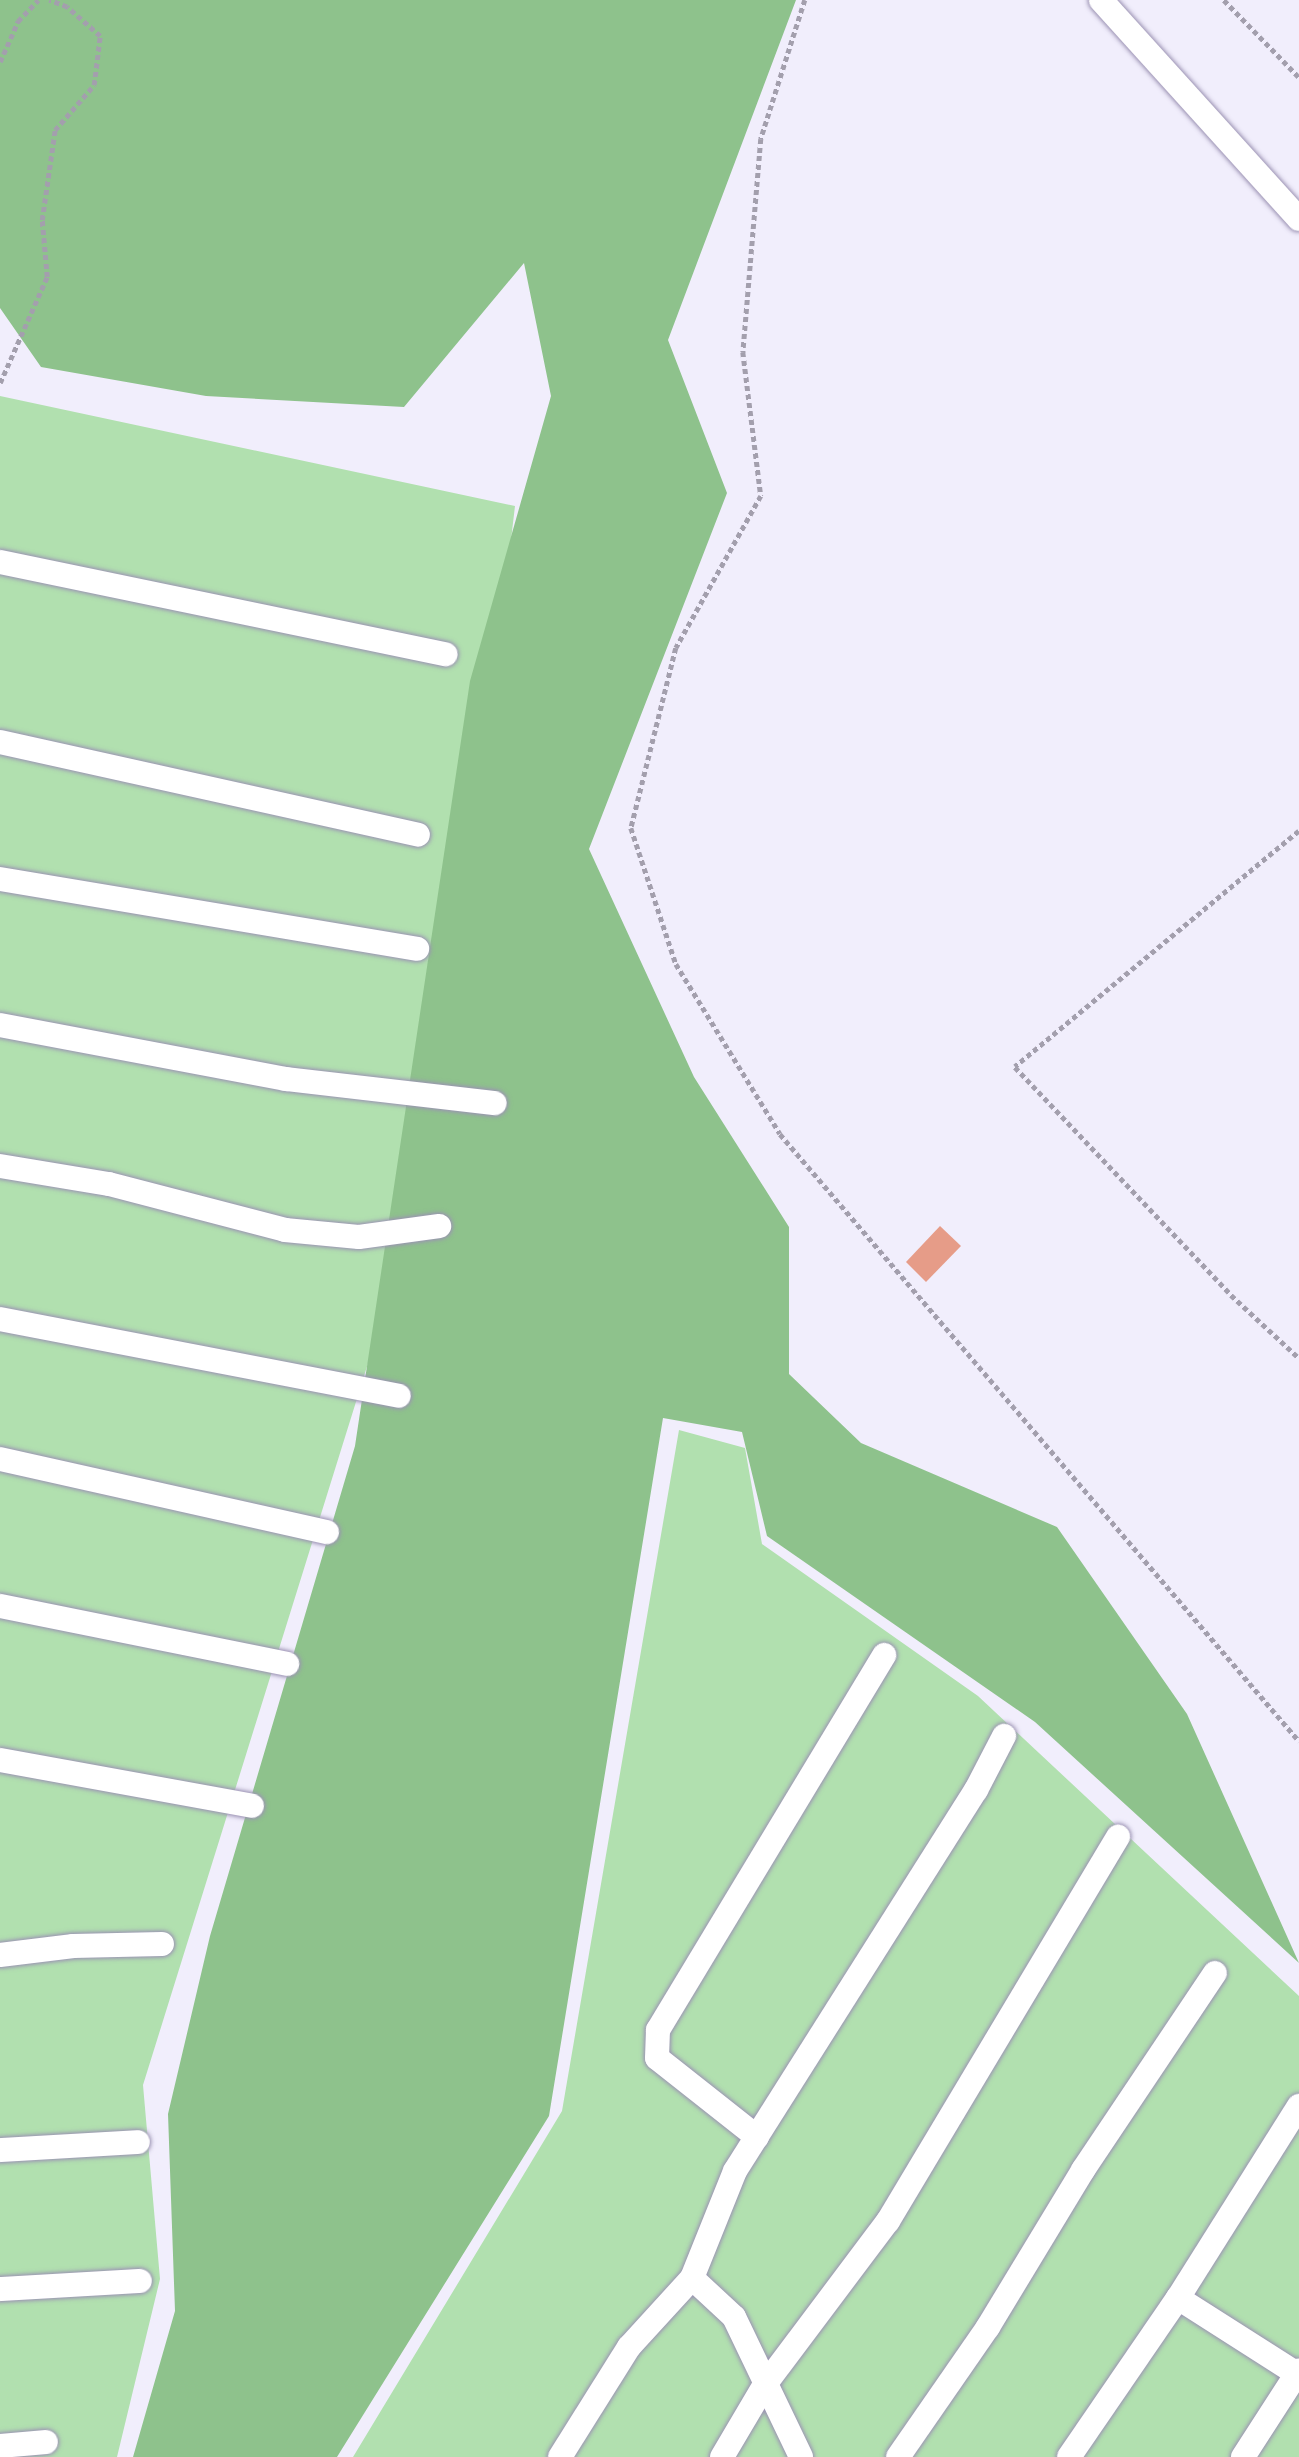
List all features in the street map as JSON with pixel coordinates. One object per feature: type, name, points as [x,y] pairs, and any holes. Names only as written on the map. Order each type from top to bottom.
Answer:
[{"type":"street","points":[[1101,0],[1299,219]]},
{"type":"street","points":[[0,562],[446,654]]},
{"type":"street","points":[[0,743],[418,835]]},
{"type":"street","points":[[0,879],[417,949]]},
{"type":"street","points":[[0,1025],[286,1079],[495,1103]]},
{"type":"street","points":[[0,1166],[109,1184],[285,1230],[359,1237],[439,1226]]},
{"type":"street","points":[[0,1319],[400,1396]]},
{"type":"street","points":[[0,1460],[327,1532]]},
{"type":"street","points":[[0,1606],[287,1664]]},
{"type":"street","points":[[757,2137],[657,2058],[658,2030],[884,1655]]},
{"type":"street","points":[[560,2457],[629,2347],[692,2278],[735,2171],[976,1790],[1004,1736]]},
{"type":"street","points":[[0,1760],[252,1806]]},
{"type":"street","points":[[722,2457],[764,2386],[888,2221],[1118,1836]]},
{"type":"street","points":[[0,1955],[73,1946],[162,1944]]},
{"type":"street","points":[[898,2457],[988,2327],[1083,2170],[1215,1973]]},
{"type":"street","points":[[1069,2457],[1178,2298],[1299,2106]]},
{"type":"street","points":[[0,2150],[138,2142]]},
{"type":"street","points":[[692,2278],[734,2317],[764,2386],[800,2457]]},
{"type":"street","points":[[0,2289],[140,2281]]},
{"type":"street","points":[[1178,2298],[1298,2373],[1243,2457]]},
{"type":"street","points":[[0,2446],[46,2442]]},
{"type":"path","points":[[0,62],[18,21],[38,0]]},
{"type":"path","points":[[0,383],[47,278],[42,220],[55,130],[94,85],[100,36],[67,7],[49,0]]},
{"type":"path","points":[[805,0],[761,139],[743,352],[761,496],[676,648],[631,828],[676,964],[780,1134],[1299,1741]]},
{"type":"path","points":[[1224,0],[1299,77]]},
{"type":"path","points":[[1299,831],[1015,1068],[1231,1295],[1299,1358]]},
{"type":"green space","points":[[0,0],[796,0],[668,340],[727,493],[589,849],[694,1077],[789,1227],[789,1374],[861,1443],[1057,1527],[1187,1714],[1299,1963],[1035,1722],[767,1536],[742,1432],[663,1418],[549,2116],[337,2457],[133,2457],[175,2311],[168,2114],[210,1936],[355,1446],[470,681],[551,396],[524,263],[404,407],[206,396],[41,367],[0,308]]},
{"type":"green space","points":[[0,396],[515,506],[442,1126],[143,2085],[160,2279],[117,2457],[0,2457]]},
{"type":"green space","points":[[679,1430],[745,1448],[762,1544],[978,1696],[1299,1996],[1299,2457],[353,2457],[562,2111]]},
{"type":"building","points":[[940,1226],[961,1246],[926,1282],[906,1262]]}]
